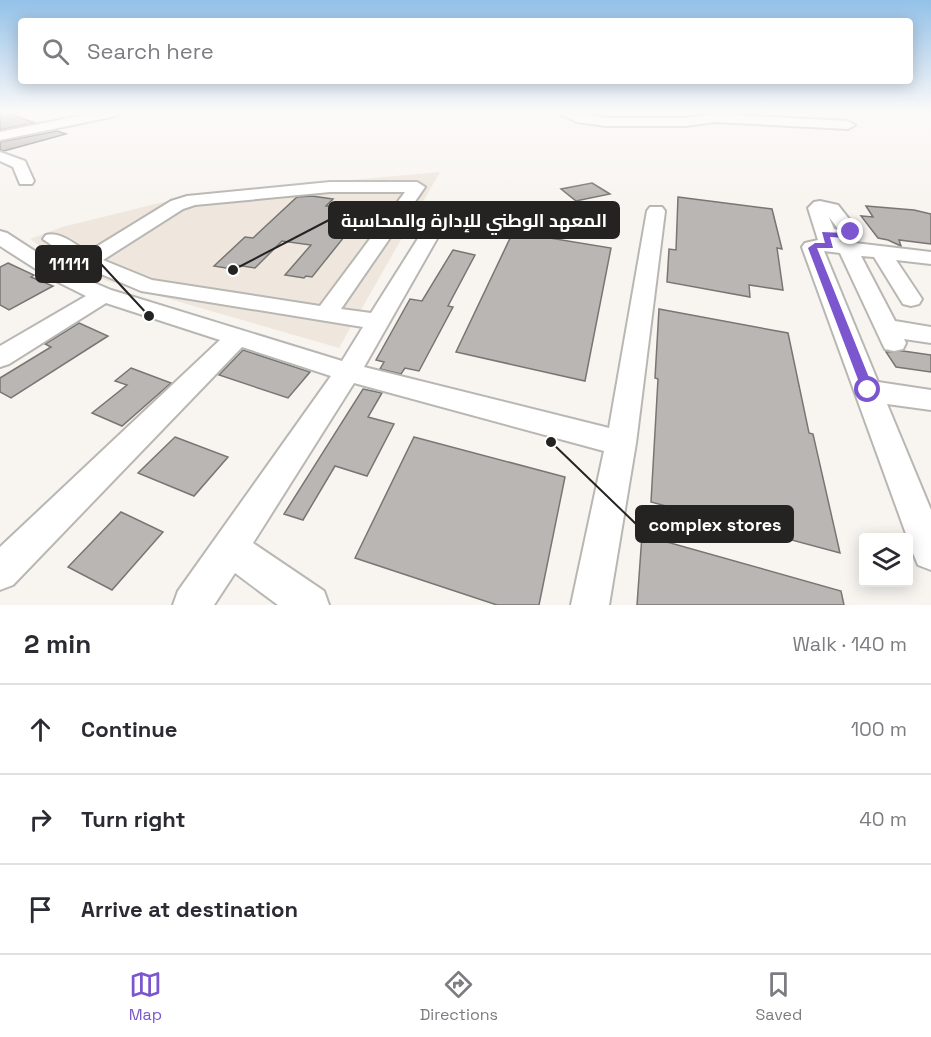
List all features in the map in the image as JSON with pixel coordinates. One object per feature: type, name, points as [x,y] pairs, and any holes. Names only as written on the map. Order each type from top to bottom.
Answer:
[{"type":"street","points":[[0,156],[20,164],[26,181]]},
{"type":"street","points":[[87,261],[177,205],[193,200],[330,187],[417,187],[326,314]]},
{"type":"street","points":[[590,605],[621,443],[656,211]]},
{"type":"street","points":[[192,605],[232,549],[348,372],[442,214]]},
{"type":"street","points":[[0,237],[57,274],[103,295],[348,372],[621,443]]},
{"type":"street","points":[[53,239],[87,261],[132,282],[379,322]]},
{"type":"street","points":[[828,244],[931,258]]},
{"type":"street","points":[[828,244],[890,335],[931,335]]},
{"type":"street","points":[[828,244],[868,390],[931,553]]},
{"type":"street","points":[[880,252],[911,299]]},
{"type":"street","points":[[0,358],[103,295]]},
{"type":"street","points":[[0,572],[239,336]]},
{"type":"street","points":[[868,390],[931,400]]},
{"type":"street","points":[[232,549],[310,605]]},
{"type":"shaded area","points":[[440,172],[339,348],[107,281],[56,258],[30,239],[62,227],[196,194]]},
{"type":"building","points":[[43,140],[4,151],[0,150],[0,142]]},
{"type":"building","points":[[592,183],[610,194],[576,201],[561,189]]},
{"type":"building","points":[[312,196],[333,199],[326,206],[377,212],[360,233],[348,232],[312,277],[285,275],[311,245],[282,241],[255,268],[236,265],[232,269],[214,266],[245,237],[253,238],[297,197]]},
{"type":"building","points":[[678,197],[772,209],[782,249],[777,248],[783,290],[749,285],[750,297],[667,282],[669,249],[676,250]]},
{"type":"building","points":[[866,206],[914,210],[931,214],[931,244],[899,240],[901,246],[878,238],[861,216],[873,217]]},
{"type":"building","points":[[513,232],[611,248],[585,381],[456,352]]},
{"type":"building","points":[[453,250],[475,255],[448,306],[453,307],[419,371],[405,368],[401,374],[380,369],[384,362],[376,360],[410,299],[422,301]]},
{"type":"building","points":[[8,263],[34,275],[31,277],[53,286],[9,310],[0,305],[0,267]]},
{"type":"building","points":[[659,309],[788,333],[809,433],[813,434],[840,553],[651,502],[658,379],[655,378]]},
{"type":"building","points":[[79,323],[108,336],[11,398],[0,392],[0,378],[51,347],[45,344]]},
{"type":"building","points":[[243,350],[310,372],[288,398],[219,375]]},
{"type":"building","points":[[903,351],[931,355],[931,372],[896,367],[886,352]]},
{"type":"building","points":[[131,368],[171,383],[122,426],[92,413],[127,385],[115,381]]},
{"type":"building","points":[[363,389],[382,393],[368,417],[394,424],[367,476],[335,466],[303,520],[284,514]]},
{"type":"building","points":[[175,437],[228,457],[194,496],[138,473]]},
{"type":"building","points":[[414,437],[565,477],[539,605],[497,605],[355,558]]},
{"type":"building","points":[[121,512],[163,532],[112,590],[68,567]]},
{"type":"building","points":[[642,535],[841,591],[844,605],[637,605]]},
{"type":"place","name":"المعهد الوطني للإدارة والمحاسبة","points":[[233,270]]},
{"type":"place","name":"11111","points":[[149,316]]},
{"type":"place","name":"complex stores","points":[[551,442]]},
{"type":"route","points":[[851,232],[848,236],[825,234],[830,246],[818,245],[812,248],[868,390]]}]
